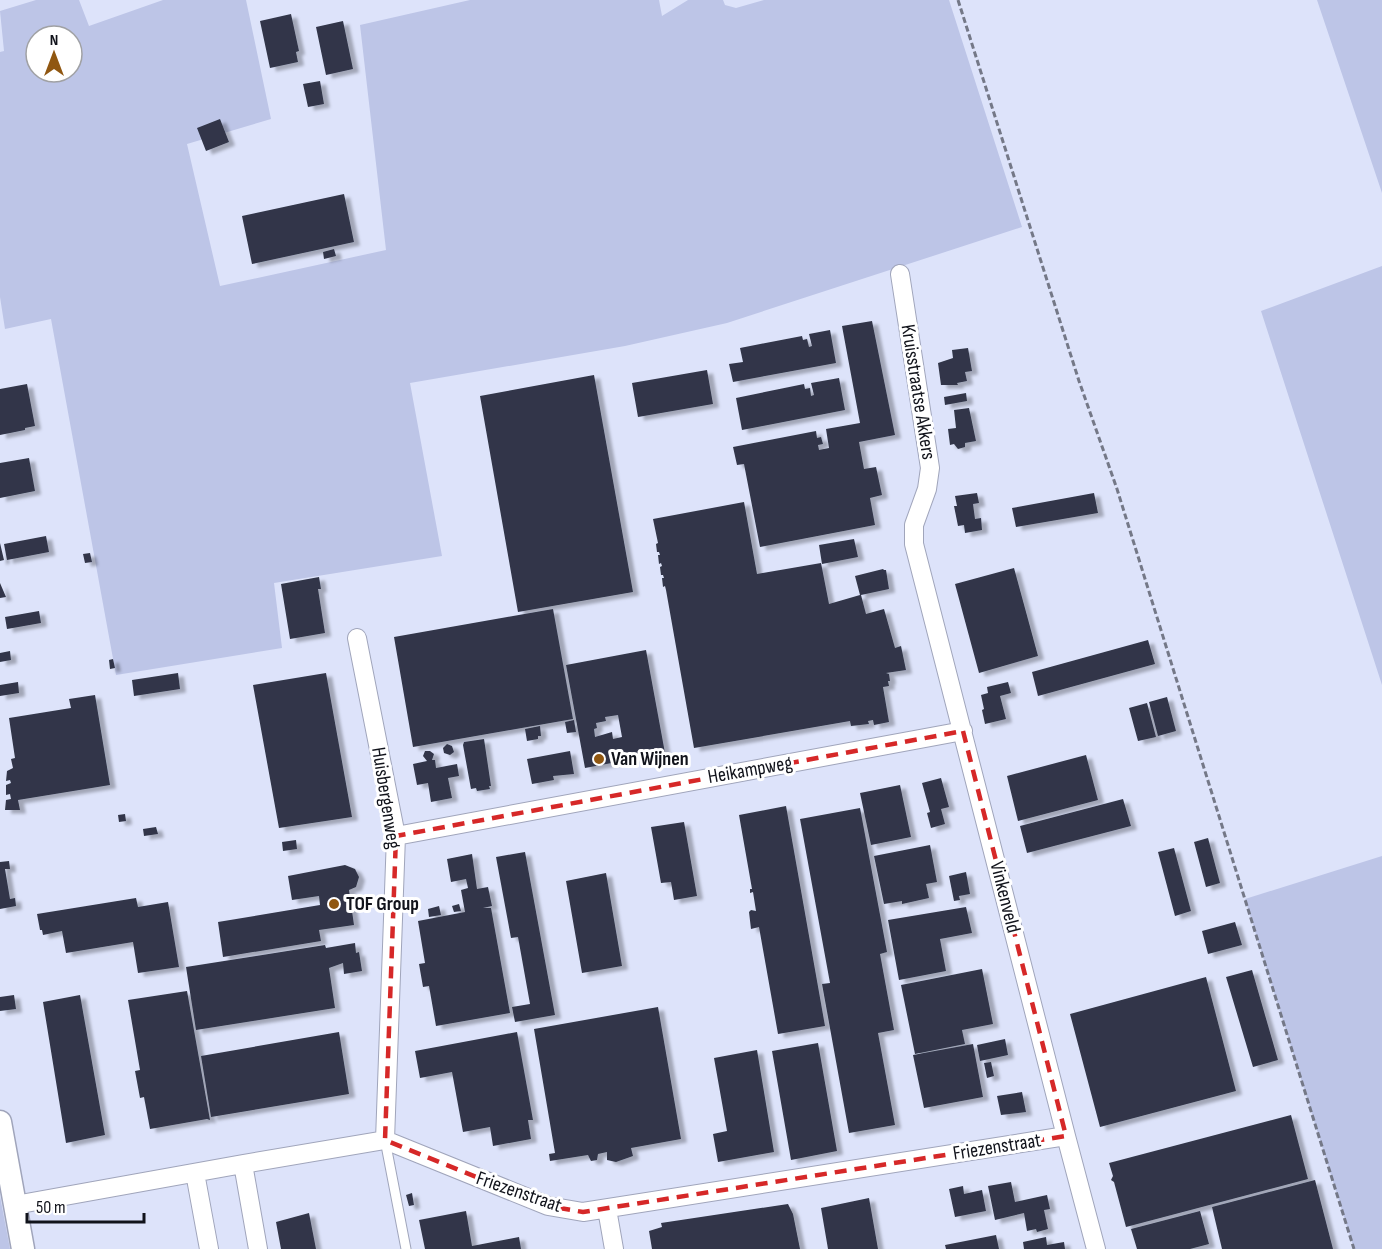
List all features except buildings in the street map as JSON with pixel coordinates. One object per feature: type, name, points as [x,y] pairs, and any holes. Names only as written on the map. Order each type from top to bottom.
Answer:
[{"type":"street","name":"Kruisstraatse Akkers","points":[[900,274],[930,468],[927,489],[914,525],[914,544]]},
{"type":"street","name":"Vinkenveld","points":[[914,544],[1096,1249]]},
{"type":"street","name":"Huisbergenweg","points":[[357,638],[396,836],[386,1140]]},
{"type":"street","name":"Heikampweg","points":[[396,836],[963,731]]},
{"type":"street","points":[[0,1122],[23,1249]]},
{"type":"street","name":"Friezenstraat","points":[[386,1140],[548,1206],[582,1212],[1066,1136]]},
{"type":"street","points":[[15,1205],[386,1140]]},
{"type":"street","points":[[243,1164],[258,1249]]},
{"type":"street","points":[[195,1173],[209,1249]]},
{"type":"street","points":[[607,1209],[614,1249]]},
{"type":"lane","points":[[386,1140],[406,1249]]},
{"type":"path","points":[[958,0],[1079,381],[1117,489],[1354,1249]]},
{"type":"highlighted area","points":[[963,731],[1066,1136],[583,1212],[548,1206],[385,1140],[396,836]]},
{"type":"shaded area","points":[[36,0],[79,0],[89,26],[163,0],[246,0],[271,119],[187,144],[220,286],[386,250],[360,25],[470,0],[659,0],[662,16],[688,0],[723,0],[725,5],[736,8],[764,0],[949,0],[1022,227],[727,323],[625,346],[410,383],[442,556],[274,583],[282,648],[116,675],[51,319],[5,329],[0,297],[0,52],[4,51],[0,11]]},
{"type":"shaded area","points":[[1317,0],[1382,0],[1382,193]]},
{"type":"shaded area","points":[[1382,266],[1382,685],[1261,311]]},
{"type":"shaded area","points":[[1382,856],[1382,1249],[1354,1249],[1245,899]]},
{"type":"shaded area","points":[[0,1196],[10,1249],[0,1249]]},
{"type":"place","name":"Van Wijnen","points":[[599,759]]},
{"type":"place","name":"TOF Group","points":[[334,904]]}]
